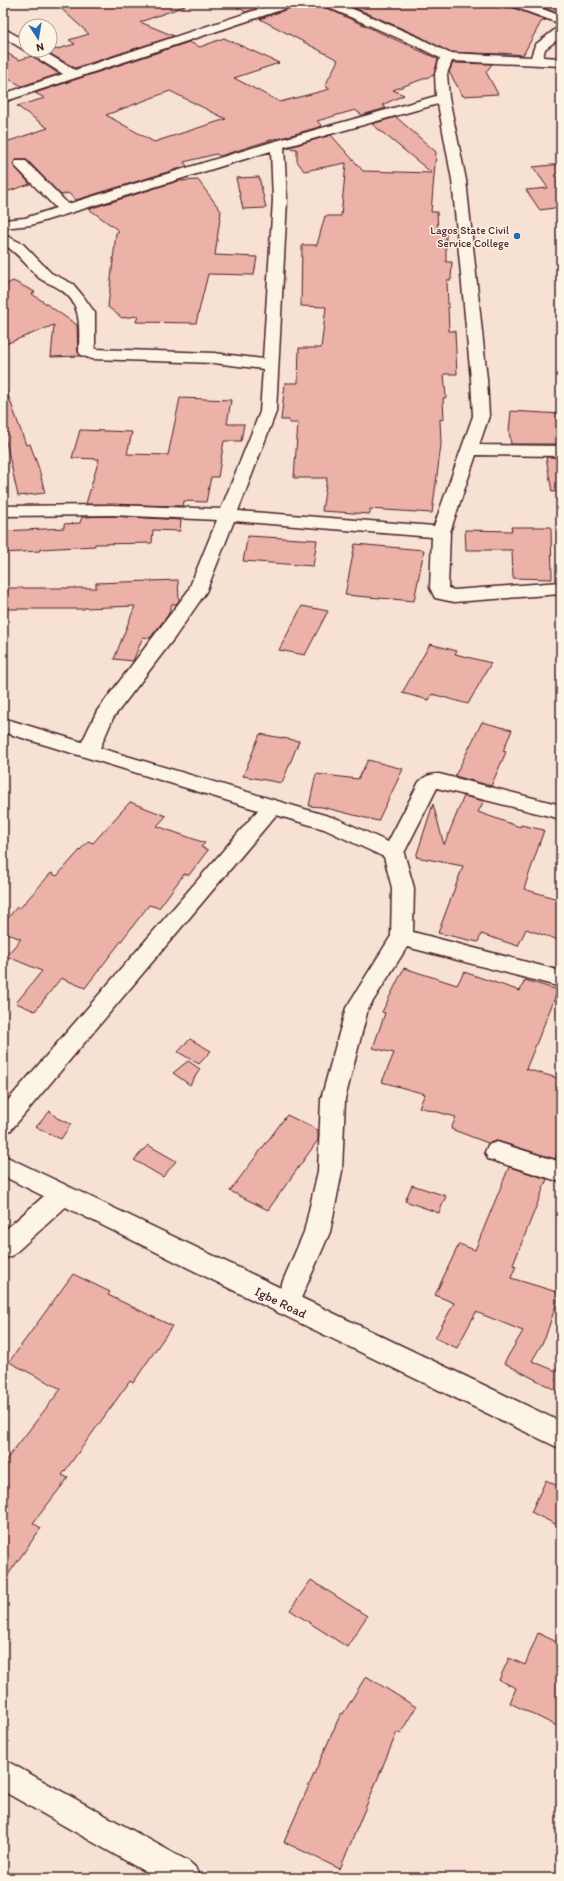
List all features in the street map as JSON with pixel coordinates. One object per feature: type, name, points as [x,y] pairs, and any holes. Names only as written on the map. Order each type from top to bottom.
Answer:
[{"type":"street","points":[[3,98],[289,3]]},
{"type":"street","points":[[329,3],[416,41],[447,57],[561,62]]},
{"type":"street","points":[[516,3],[561,20]]},
{"type":"street","points":[[536,62],[539,48],[561,30]]},
{"type":"street","points":[[3,32],[18,41]]},
{"type":"street","points":[[447,57],[440,74],[443,98],[459,180],[480,379],[481,416],[441,532],[438,582],[441,594],[454,596],[561,588]]},
{"type":"street","points":[[45,58],[74,75]]},
{"type":"street","points":[[3,224],[26,222],[277,145],[443,98]]},
{"type":"street","points":[[88,752],[104,716],[168,633],[197,592],[268,412],[280,200],[277,145]]},
{"type":"street","points":[[21,164],[66,210]]},
{"type":"street","points":[[3,238],[18,247],[46,276],[68,287],[78,298],[87,313],[87,352],[92,354],[214,358],[270,365]]},
{"type":"street","points":[[469,450],[561,451]]},
{"type":"street","points":[[3,511],[62,509],[228,515],[441,532]]},
{"type":"street","points":[[3,725],[272,808],[331,824],[393,853]]},
{"type":"street","points":[[286,1304],[317,1232],[330,1171],[333,1099],[357,1008],[402,937],[403,888],[393,853],[426,787],[432,781],[439,780],[561,812]]},
{"type":"street","points":[[3,1123],[272,808]]},
{"type":"street","points":[[402,937],[561,979]]},
{"type":"street","points":[[497,1152],[561,1172]]},
{"type":"street","name":"Igbe Road","points":[[3,1165],[286,1304],[561,1436]]},
{"type":"street","points":[[3,1248],[62,1195]]},
{"type":"street","points":[[3,1774],[177,1872],[184,1878]]},
{"type":"building","points":[[55,3],[185,3],[185,6],[140,22],[174,36],[75,68],[58,58],[58,49],[75,44],[69,40],[89,34]]},
{"type":"building","points":[[230,3],[272,3],[246,12]]},
{"type":"building","points":[[296,3],[318,3],[438,59],[434,75],[393,90],[404,95],[382,105],[386,108],[362,115],[355,110],[317,121],[322,126],[220,156],[216,154],[184,162],[187,166],[76,200],[68,193],[61,195],[27,160],[16,160],[13,165],[30,184],[3,193],[3,143],[48,128],[17,106],[45,98],[35,93],[189,42],[200,47],[224,38],[279,63],[234,78],[280,102],[330,89],[325,86],[338,60],[260,19],[293,7]],"holes":[[[170,91],[226,119],[154,142],[106,115]]]},
{"type":"building","points":[[365,3],[509,3],[511,7],[546,20],[541,22],[523,55],[449,52],[421,37],[353,7]]},
{"type":"building","points":[[531,3],[561,3],[561,14],[560,14]]},
{"type":"building","points":[[3,51],[19,60],[35,58],[59,74],[22,86],[3,76]]},
{"type":"building","points":[[453,63],[492,64],[486,72],[498,94],[463,96],[449,72]]},
{"type":"building","points":[[396,117],[436,152],[431,212],[437,212],[438,232],[446,232],[446,262],[452,262],[451,280],[447,280],[449,331],[455,331],[457,374],[444,374],[446,398],[443,398],[444,420],[440,419],[441,445],[432,513],[370,509],[370,514],[322,511],[327,478],[294,478],[298,423],[289,423],[289,420],[281,420],[285,383],[298,383],[299,348],[321,348],[326,307],[301,306],[302,245],[317,245],[325,216],[341,216],[346,163],[304,171],[297,161],[297,149],[286,148],[331,135],[363,171],[432,173],[372,124]]},
{"type":"building","points":[[561,164],[561,207],[540,210],[526,190],[548,188],[533,167]]},
{"type":"building","points":[[259,177],[266,208],[243,209],[236,178]]},
{"type":"building","points":[[198,180],[221,211],[215,255],[257,257],[254,275],[208,274],[196,323],[136,322],[138,316],[122,318],[108,307],[116,233],[119,231],[89,209],[178,181]]},
{"type":"building","points":[[13,281],[35,292],[32,294],[77,325],[78,352],[81,356],[51,357],[54,325],[3,345],[3,286]]},
{"type":"building","points":[[7,392],[26,445],[30,444],[39,469],[45,493],[18,496],[3,428],[3,393]]},
{"type":"building","points":[[180,398],[231,400],[227,424],[244,424],[241,441],[224,441],[218,477],[211,477],[206,502],[184,501],[183,506],[86,504],[99,459],[72,458],[80,430],[132,432],[127,454],[168,455]]},
{"type":"building","points":[[511,411],[561,414],[561,444],[511,444],[509,431]]},
{"type":"building","points":[[546,457],[561,457],[561,491],[552,492]]},
{"type":"building","points":[[112,516],[181,520],[180,531],[153,530],[152,543],[95,544],[95,546],[3,553],[3,531],[64,528],[64,524],[80,523],[82,517]]},
{"type":"building","points":[[511,527],[551,527],[552,579],[513,578],[512,550],[466,550],[465,530],[512,531]]},
{"type":"building","points":[[248,536],[317,540],[313,566],[243,561]]},
{"type":"building","points":[[355,544],[424,550],[414,601],[345,595]]},
{"type":"building","points":[[178,580],[179,601],[176,604],[172,604],[168,615],[150,638],[143,637],[133,661],[114,659],[135,606],[84,609],[4,609],[8,588],[96,588],[96,583]]},
{"type":"building","points":[[302,606],[328,611],[305,655],[279,650]]},
{"type":"building","points":[[430,644],[457,651],[455,654],[491,663],[468,704],[432,694],[429,700],[402,693]]},
{"type":"building","points":[[482,722],[512,730],[503,751],[506,752],[491,786],[455,776]]},
{"type":"building","points":[[260,734],[299,741],[282,783],[243,776]]},
{"type":"building","points":[[368,760],[403,769],[378,821],[322,807],[309,806],[316,774],[358,779]]},
{"type":"building","points":[[464,796],[484,801],[478,812],[520,827],[521,825],[544,830],[524,889],[561,900],[561,941],[526,929],[518,946],[481,934],[478,942],[438,933],[463,866],[416,857],[433,804],[444,845]]},
{"type":"building","points":[[130,802],[166,816],[157,826],[205,843],[201,847],[208,850],[189,875],[184,874],[159,908],[149,905],[85,988],[61,978],[35,1011],[16,1003],[42,971],[6,956],[21,939],[3,932],[3,924],[17,907],[20,908],[51,873],[57,876],[88,841],[93,843]]},
{"type":"building","points":[[404,968],[457,985],[464,972],[520,991],[525,980],[558,990],[526,1069],[561,1079],[561,1141],[555,1159],[497,1141],[488,1143],[451,1129],[456,1117],[419,1107],[425,1094],[382,1082],[394,1053],[373,1048],[385,1013],[382,1012]]},
{"type":"building","points":[[190,1039],[211,1051],[199,1064],[178,1052]]},
{"type":"building","points":[[188,1061],[200,1069],[190,1085],[173,1073]]},
{"type":"building","points":[[50,1111],[57,1118],[71,1124],[61,1139],[36,1127]]},
{"type":"building","points":[[287,1115],[318,1130],[318,1140],[268,1210],[230,1191]]},
{"type":"building","points":[[148,1145],[176,1161],[163,1177],[134,1160]]},
{"type":"building","points":[[509,1167],[547,1179],[513,1265],[516,1266],[511,1278],[560,1293],[545,1338],[532,1361],[561,1373],[561,1393],[504,1363],[523,1331],[476,1312],[457,1348],[435,1338],[454,1303],[435,1295],[459,1244],[475,1250]]},
{"type":"building","points":[[412,1185],[446,1196],[439,1213],[405,1201]]},
{"type":"building","points":[[73,1274],[110,1292],[108,1295],[172,1326],[133,1383],[130,1381],[62,1475],[68,1478],[33,1523],[41,1528],[3,1582],[3,1464],[61,1389],[9,1362]]},
{"type":"building","points":[[546,1480],[561,1488],[561,1527],[531,1512]]},
{"type":"building","points":[[311,1580],[367,1616],[347,1647],[290,1610]]},
{"type":"building","points":[[538,1633],[561,1644],[561,1728],[510,1703],[516,1688],[499,1680],[509,1658],[525,1665]]},
{"type":"building","points":[[366,1676],[416,1707],[400,1734],[397,1732],[340,1869],[284,1842],[341,1713],[343,1714]]},
{"type":"place","name":"Lagos State Civil Service College","points":[[517,236]]}]
